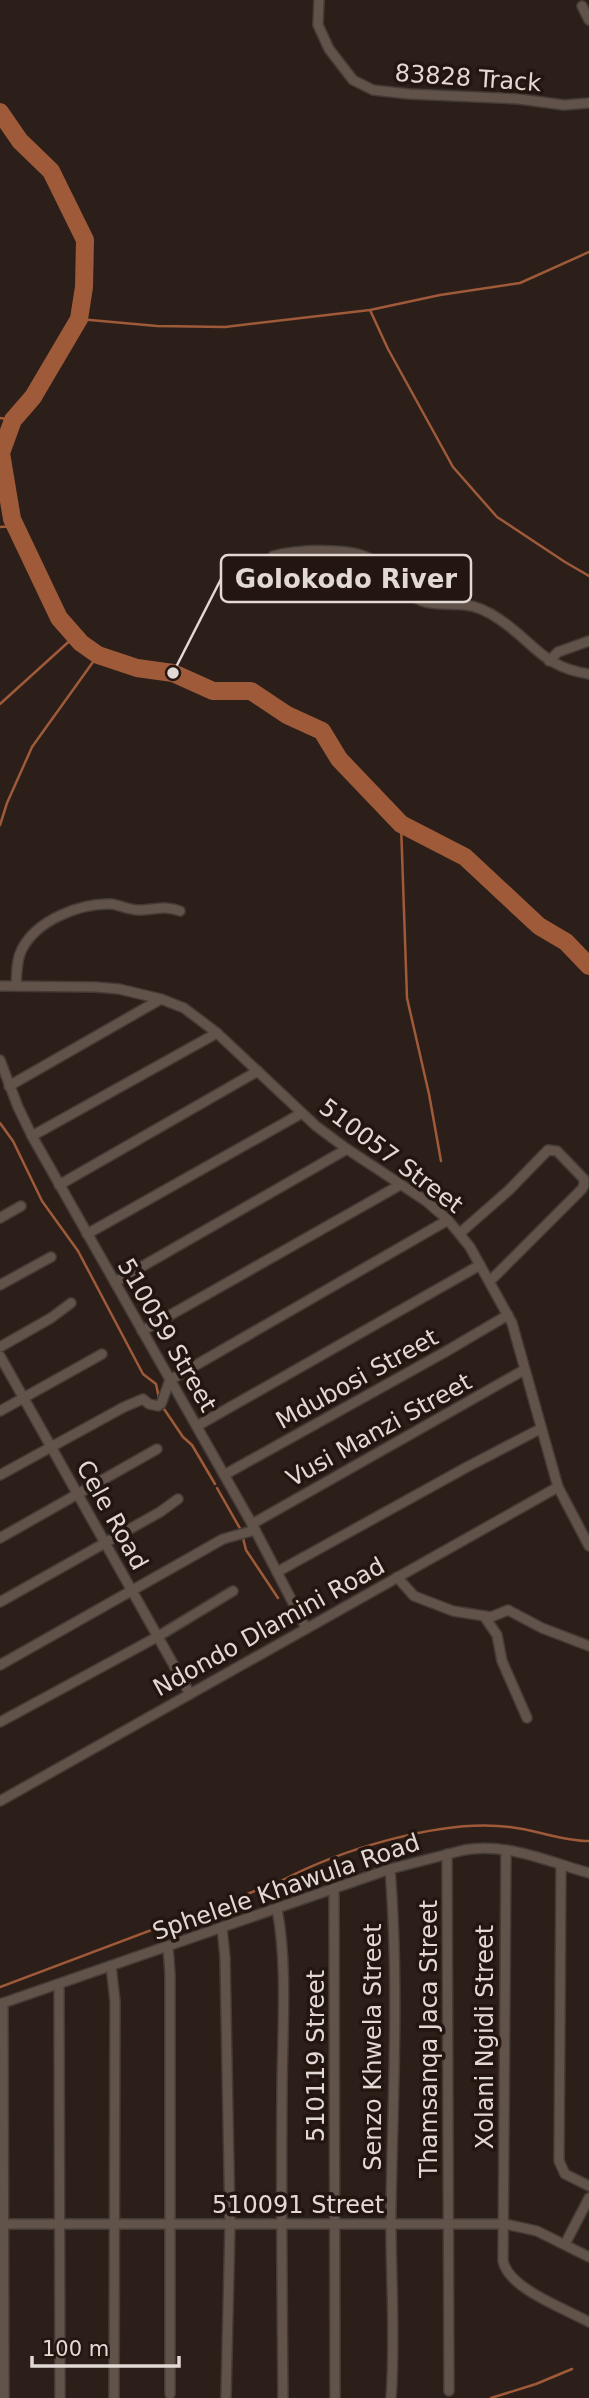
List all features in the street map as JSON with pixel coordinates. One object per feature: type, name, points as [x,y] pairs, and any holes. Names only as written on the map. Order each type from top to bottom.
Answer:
[{"type":"street","name":"83828 Track","points":[[319,0],[319,32],[343,69],[363,86],[388,93],[519,99],[564,105],[589,103]]},
{"type":"street","points":[[582,6],[589,20]]},
{"type":"street","points":[[273,556],[307,550],[366,557],[375,563],[394,586],[410,595],[437,604],[467,605],[498,618],[549,661],[570,671],[589,674]]},
{"type":"street","points":[[549,661],[558,652],[589,641]]},
{"type":"street","points":[[16,986],[19,957],[27,942],[42,925],[64,914],[107,904],[138,910],[170,907],[180,911]]},
{"type":"street","name":"510057 Street","points":[[0,986],[119,989],[161,999],[184,1008],[217,1032],[302,1113],[347,1149],[426,1201],[448,1220],[460,1233],[508,1315],[516,1334],[558,1487],[589,1546]]},
{"type":"street","points":[[9,1086],[161,999]]},
{"type":"street","points":[[32,1136],[217,1032]]},
{"type":"street","name":"510059 Street","points":[[0,1060],[32,1136],[197,1426],[306,1628]]},
{"type":"street","points":[[59,1185],[258,1071]]},
{"type":"street","points":[[87,1234],[302,1113]]},
{"type":"street","points":[[115,1282],[347,1149]]},
{"type":"street","points":[[460,1233],[508,1191],[548,1150],[557,1151],[584,1179],[582,1189],[490,1281]]},
{"type":"street","points":[[142,1331],[400,1185]]},
{"type":"street","points":[[0,1219],[21,1206]]},
{"type":"street","points":[[0,1475],[118,1409],[144,1399],[149,1404],[158,1406],[170,1380],[448,1220]]},
{"type":"street","points":[[0,1285],[51,1257]]},
{"type":"street","points":[[197,1426],[480,1265]]},
{"type":"street","points":[[0,1348],[71,1303]]},
{"type":"street","name":"Mdubosi Street","points":[[224,1475],[508,1315]]},
{"type":"street","points":[[0,1411],[102,1354]]},
{"type":"street","name":"Cele Road","points":[[0,1356],[190,1694]]},
{"type":"street","name":"Vusi Manzi Street","points":[[0,1665],[223,1539],[253,1527],[524,1370]]},
{"type":"street","points":[[277,1572],[540,1429]]},
{"type":"street","points":[[0,1538],[157,1449]]},
{"type":"street","name":"Ndondo Dlamini Road","points":[[0,1801],[558,1487]]},
{"type":"street","points":[[0,1602],[160,1512],[178,1499]]},
{"type":"street","points":[[397,1577],[410,1594],[422,1600],[453,1611],[484,1616],[508,1610],[542,1629],[589,1646]]},
{"type":"street","points":[[0,1722],[157,1637],[233,1591]]},
{"type":"street","points":[[484,1616],[497,1635],[502,1661],[527,1718]]},
{"type":"street","name":"Sphelele Khawula Road","points":[[1,2004],[390,1869],[447,1854],[476,1848],[506,1850],[589,1873]]},
{"type":"street","name":"Xolani Ngidi Street","points":[[506,1850],[503,2261],[505,2269],[523,2288],[589,2322]]},
{"type":"street","name":"Thamsanqa Jaca Street","points":[[447,1854],[449,2391]]},
{"type":"street","points":[[561,1865],[559,2161],[565,2174],[589,2186]]},
{"type":"street","name":"Senzo Khwela Street","points":[[390,1869],[394,1926],[391,2398]]},
{"type":"street","name":"510119 Street","points":[[334,1888],[335,2397]]},
{"type":"street","points":[[277,1909],[281,1938],[282,2010],[283,2398]]},
{"type":"street","points":[[222,1928],[230,2224],[226,2398]]},
{"type":"street","points":[[167,1947],[170,1973],[170,2394]]},
{"type":"street","points":[[111,1966],[114,2001],[116,2224],[114,2398]]},
{"type":"street","points":[[59,1984],[60,2398]]},
{"type":"street","points":[[1,2004],[4,2398]]},
{"type":"street","points":[[565,2244],[589,2198]]},
{"type":"street","name":"510091 Street","points":[[1,2224],[505,2224],[537,2231],[589,2257]]},
{"type":"waterway","points":[[0,112],[20,141],[51,171],[85,240],[84,287],[79,319],[33,397],[13,420],[1,453],[12,519],[59,618],[81,643],[98,655],[137,668],[173,673],[213,691],[251,691],[287,715],[322,731],[339,759],[401,824],[465,857],[539,926],[566,942],[589,966]]},
{"type":"waterway","points":[[79,319],[157,326],[225,327],[370,310],[440,295],[520,283],[589,252]]},
{"type":"waterway","points":[[370,310],[388,349],[453,467],[497,517],[589,576]]},
{"type":"waterway","points":[[0,418],[13,420]]},
{"type":"waterway","points":[[0,527],[15,526]]},
{"type":"waterway","points":[[0,704],[75,636]]},
{"type":"waterway","points":[[0,825],[32,747],[98,655]]},
{"type":"waterway","points":[[401,824],[407,998],[441,1161]]},
{"type":"waterway","points":[[0,1123],[13,1141],[42,1201],[78,1251],[143,1374],[156,1384],[159,1398]]},
{"type":"waterway","points":[[162,1406],[183,1437],[192,1445],[215,1484]]},
{"type":"waterway","points":[[217,1488],[242,1532]]},
{"type":"waterway","points":[[243,1538],[246,1550],[278,1598]]},
{"type":"waterway","points":[[0,1987],[279,1882],[331,1859],[392,1839],[454,1827],[483,1825],[520,1828],[589,1841]]},
{"type":"waterway","points":[[491,2398],[572,2369]]},
{"type":"place","name":"Golokodo River","points":[[173,673]]}]
